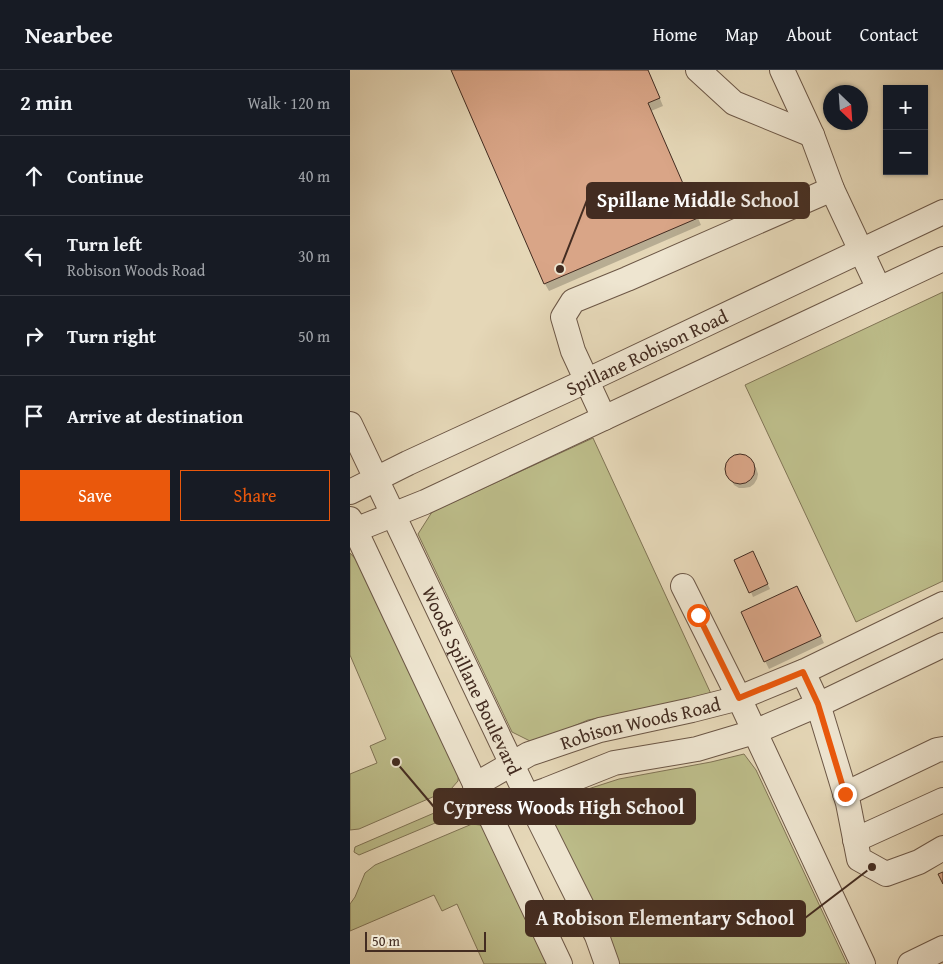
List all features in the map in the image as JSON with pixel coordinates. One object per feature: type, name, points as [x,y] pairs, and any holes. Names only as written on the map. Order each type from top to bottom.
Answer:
[{"type":"street","points":[[698,70],[734,103],[812,135]]},
{"type":"street","points":[[782,70],[812,135],[832,188],[879,289]]},
{"type":"street","points":[[604,418],[573,351],[563,317],[573,302],[832,188]]},
{"type":"street","name":"Spillane Robison Road","points":[[350,492],[943,212]]},
{"type":"street","points":[[560,964],[353,524],[393,515],[425,502],[943,259]]},
{"type":"street","name":"Woods Spillane Boulevard","points":[[350,424],[527,796],[597,936],[607,964]]},
{"type":"street","points":[[683,586],[739,698],[863,964]]},
{"type":"street","name":"Robison Woods Road","points":[[475,784],[529,754],[600,730],[739,698],[803,672],[943,604]]},
{"type":"street","name":"Robison Woods Road","points":[[488,810],[614,763],[697,749],[754,732],[943,645]]},
{"type":"street","points":[[803,672],[818,704],[845,794],[859,859],[886,874],[919,862],[943,848]]},
{"type":"street","points":[[845,794],[937,750],[943,749]]},
{"type":"street","points":[[855,840],[943,800]]},
{"type":"street","points":[[910,964],[943,948]]},
{"type":"green space","points":[[943,292],[943,581],[856,622],[745,385]]},
{"type":"green space","points":[[593,438],[712,696],[588,720],[534,743],[512,732],[418,534],[432,512]]},
{"type":"green space","points":[[350,553],[361,565],[459,768],[458,781],[451,789],[359,829],[350,830],[350,774],[377,763],[370,746],[386,739],[350,655]]},
{"type":"green space","points":[[744,754],[756,770],[847,964],[618,964],[554,828],[557,799],[619,779]]},
{"type":"green space","points":[[455,804],[460,807],[459,813],[359,855],[354,852],[355,847]]},
{"type":"green space","points":[[472,824],[480,825],[488,832],[555,964],[484,964],[457,904],[442,911],[434,895],[350,931],[350,904],[365,873],[375,865]]},
{"type":"building","points":[[451,70],[648,70],[660,98],[648,103],[698,218],[544,284]]},
{"type":"building","points":[[740,454],[751,458],[755,469],[751,480],[740,484],[729,480],[725,469],[729,458]]},
{"type":"building","points":[[753,551],[768,584],[749,593],[734,560]]},
{"type":"building","points":[[797,586],[821,636],[764,662],[741,612]]},
{"type":"building","points":[[943,872],[943,884],[938,874]]},
{"type":"place","name":"Spillane Middle School","points":[[560,269]]},
{"type":"place","name":"Cypress Woods High School","points":[[396,762]]},
{"type":"place","name":"A Robison Elementary School","points":[[872,867]]},
{"type":"route","points":[[698,615],[739,698],[803,672],[818,704],[845,794]]}]
